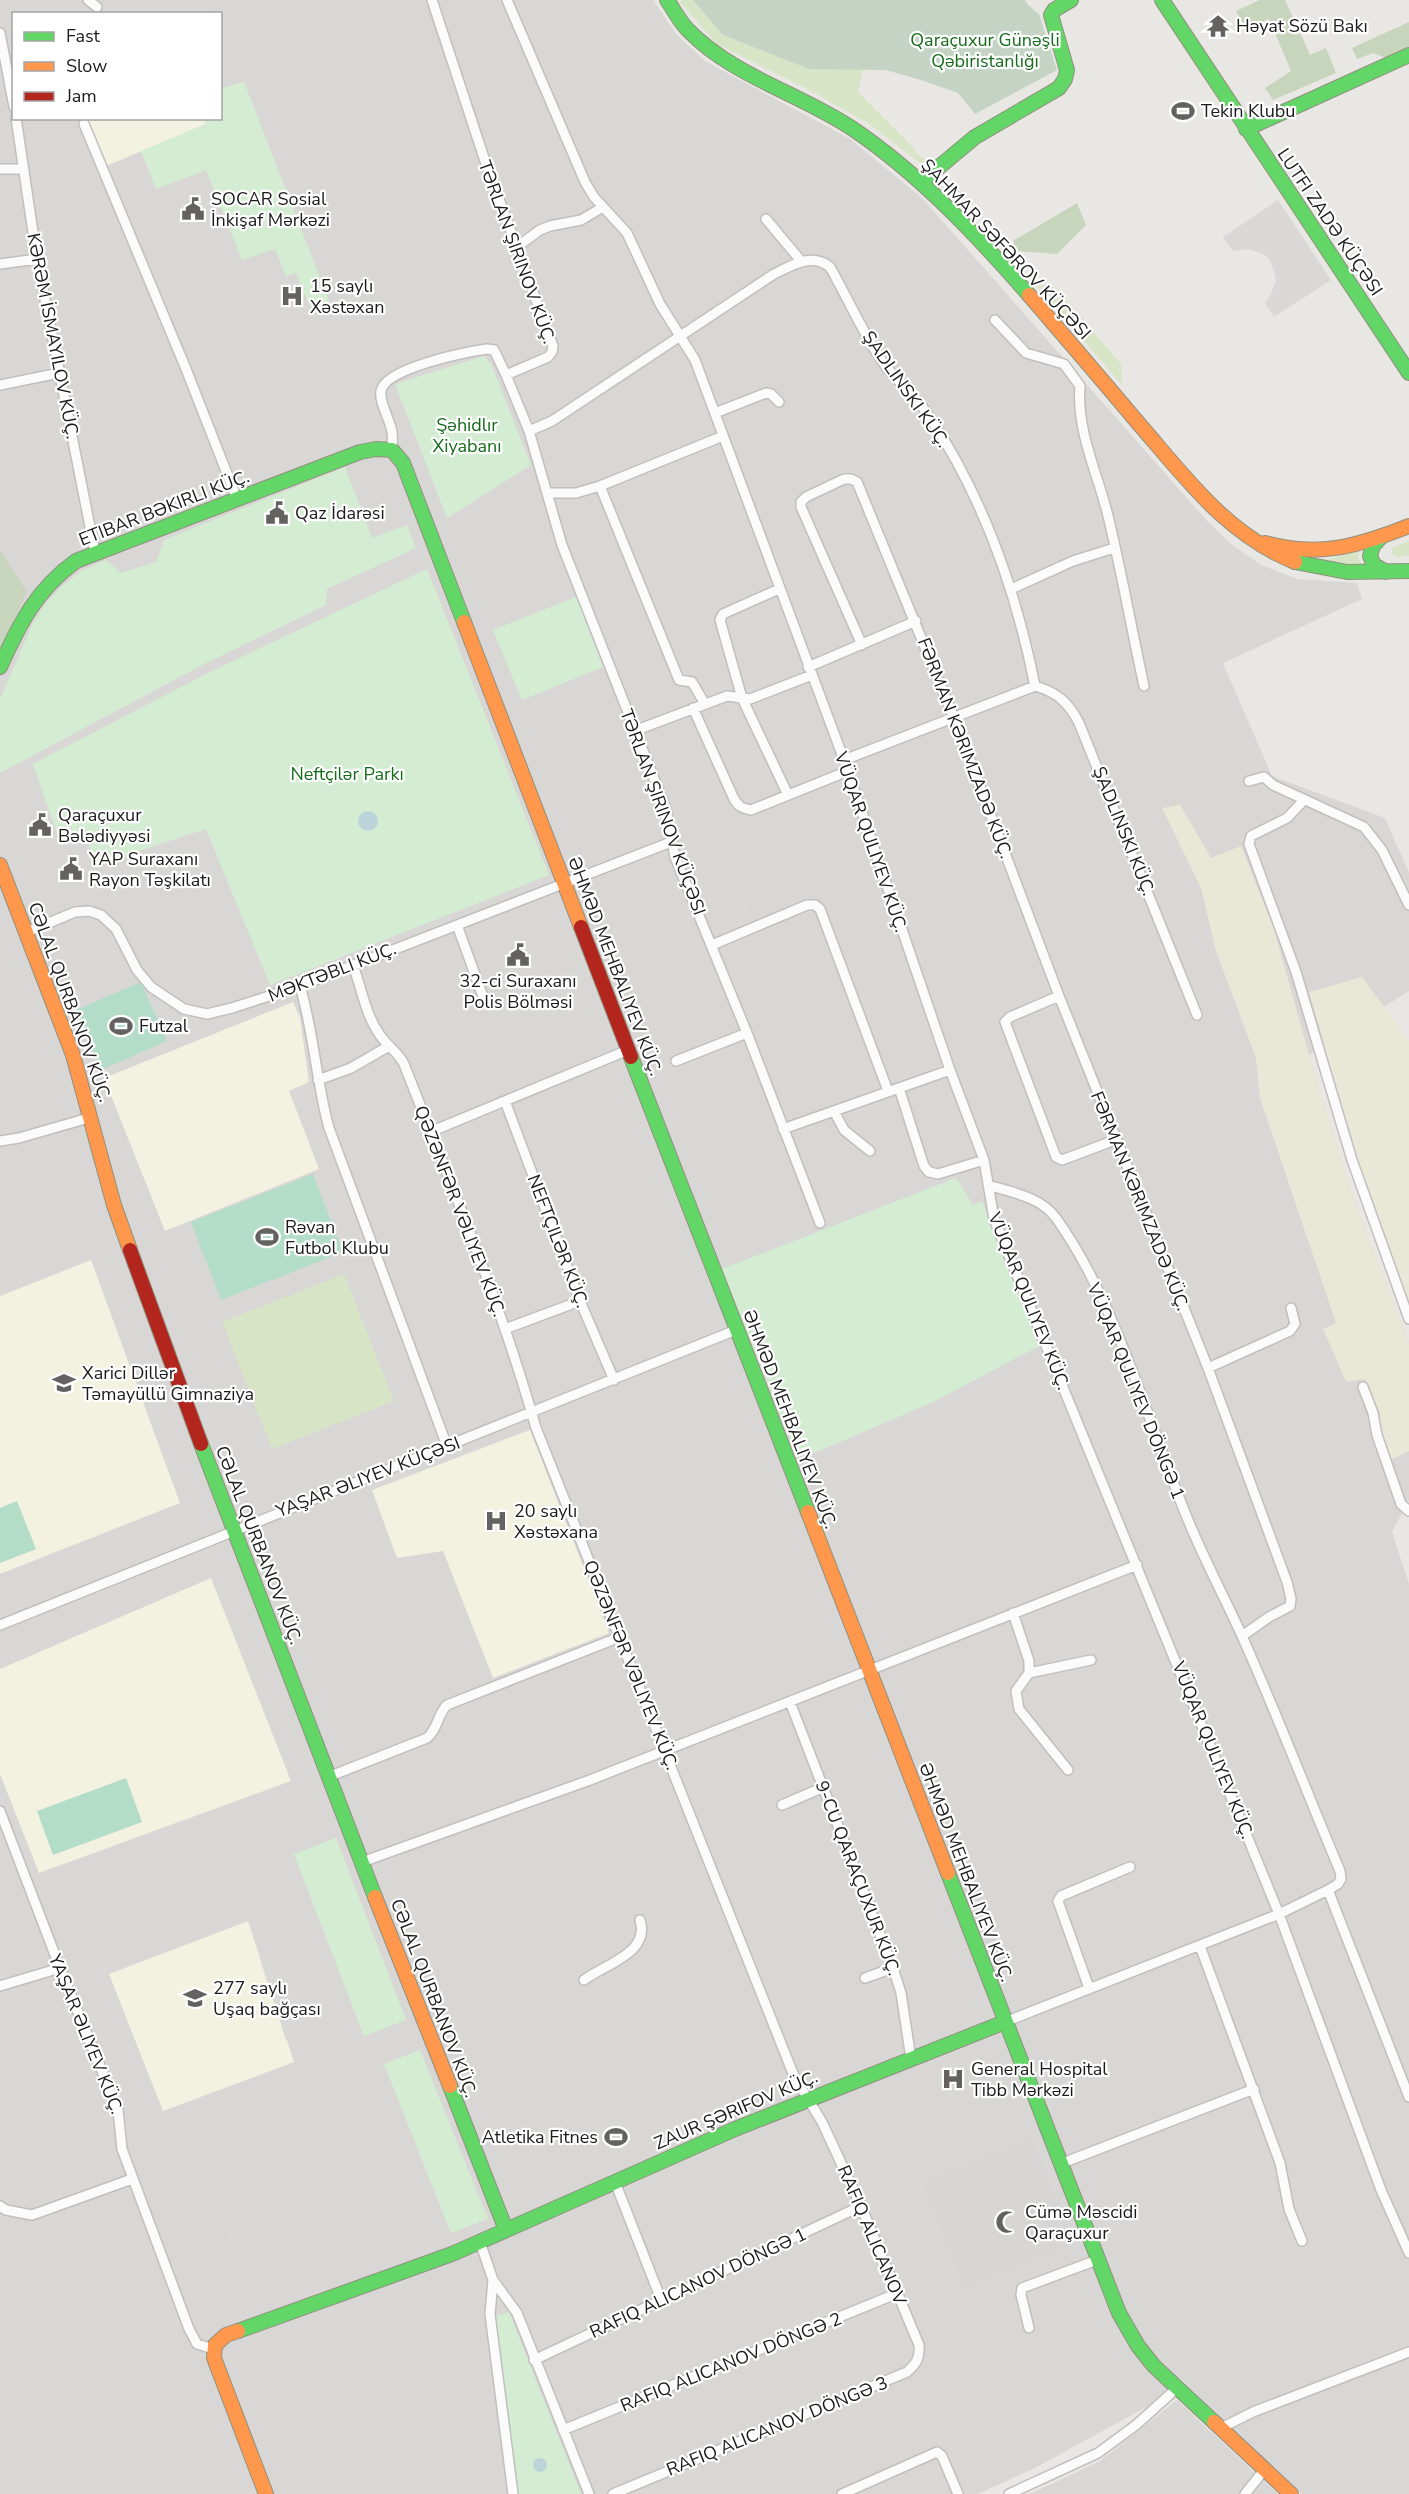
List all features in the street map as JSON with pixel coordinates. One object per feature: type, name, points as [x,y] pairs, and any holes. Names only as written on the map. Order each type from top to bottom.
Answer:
[{"type":"street","points":[[88,0],[97,7]]},
{"type":"street","name":"TƏRLAN ŞIRINOV KÜÇ.","points":[[432,0],[485,161],[553,346],[548,357],[506,375]]},
{"type":"street","points":[[507,0],[585,182],[603,207],[614,216],[627,233],[660,304],[682,337]]},
{"type":"street","name":"ŞAHMAR SƏFƏROV KÜÇƏSI","points":[[667,0],[687,29],[714,52],[741,70],[850,127],[879,147],[921,182],[1015,279],[1203,498],[1232,527]]},
{"type":"street","points":[[921,182],[975,137],[1059,88],[1065,81],[1067,64],[1051,15],[1054,10],[1071,0]]},
{"type":"street","name":"LUTFI ZADƏ KÜÇƏSI","points":[[1162,0],[1409,373]]},
{"type":"street","points":[[0,33],[12,98]]},
{"type":"street","points":[[1246,129],[1409,55]]},
{"type":"street","points":[[0,96],[11,94]]},
{"type":"street","points":[[16,120],[37,260],[94,552]]},
{"type":"street","points":[[84,124],[237,499]]},
{"type":"street","points":[[0,169],[24,169]]},
{"type":"street","points":[[518,246],[550,225],[581,220],[603,207]]},
{"type":"street","points":[[766,219],[801,261],[774,274],[552,421],[529,431],[499,356],[494,350],[487,348],[408,369],[388,379],[381,389],[381,395],[392,429],[392,450],[403,463],[408,474],[736,1330],[1097,2260],[1127,2329],[1144,2355],[1291,2494]]},
{"type":"street","points":[[0,264],[37,260]]},
{"type":"street","name":"ŞADLINSKI KÜÇ.","points":[[801,261],[824,262],[830,267],[880,358],[927,414],[965,478],[1011,589],[1026,639],[1035,686],[1047,689],[1064,700],[1079,723],[1197,1015]]},
{"type":"street","points":[[996,320],[1026,353],[1064,364],[1080,386],[1079,404],[1087,448],[1102,493],[1144,686]]},
{"type":"street","name":"VÜQAR QULIYEV KÜÇ.","points":[[682,337],[695,360],[848,771],[950,1070],[984,1160],[994,1220],[1280,1914],[1380,2190],[1409,2253]]},
{"type":"street","points":[[1072,375],[1088,362]]},
{"type":"street","points":[[0,385],[59,373]]},
{"type":"street","points":[[715,413],[765,393],[771,394],[779,402]]},
{"type":"street","name":"TƏRLAN ŞIRINOV KÜÇƏSI","points":[[529,431],[562,545],[666,809],[671,842],[820,1223]]},
{"type":"street","points":[[547,493],[576,493],[600,486],[723,436]]},
{"type":"street","name":"ETIBAR BƏKIRLI KÜÇ.","points":[[0,667],[26,611],[43,587],[70,564],[94,552],[360,452],[376,449],[392,450]]},
{"type":"street","name":"FƏRMAN KƏRIMZADƏ KÜÇ.","points":[[862,645],[801,507],[801,502],[806,497],[844,479],[851,479],[857,483],[916,621],[1059,996],[1208,1368],[1287,1582],[1292,1599],[1290,1606],[1254,1626],[1242,1636]]},
{"type":"street","points":[[600,486],[679,681],[692,682],[705,704]]},
{"type":"street","points":[[1232,527],[1282,549],[1308,552],[1353,545],[1409,525]]},
{"type":"street","points":[[1232,527],[1260,548],[1297,564],[1344,572],[1409,571]]},
{"type":"street","points":[[1382,536],[1371,547],[1370,556],[1378,569],[1386,572]]},
{"type":"street","points":[[1011,589],[1073,561],[1114,548]]},
{"type":"street","points":[[779,589],[723,614],[720,620],[742,698],[788,795]]},
{"type":"street","points":[[634,731],[727,696],[742,698],[760,696],[916,621]]},
{"type":"street","points":[[844,760],[1035,686]]},
{"type":"street","points":[[693,708],[738,806],[751,810],[848,771]]},
{"type":"street","points":[[1249,781],[1264,777],[1273,785],[1364,827],[1382,850],[1409,905]]},
{"type":"street","points":[[1304,800],[1287,818],[1251,836],[1249,844],[1296,972],[1352,1160],[1409,1319]]},
{"type":"street","name":"MƏKTƏBLI KÜÇ.","points":[[27,932],[75,912],[89,910],[101,915],[116,930],[137,970],[151,987],[172,1003],[195,1013],[218,1012],[300,986],[671,842]]},
{"type":"street","name":"CƏLAL QURBANOV KÜÇ.","points":[[1,870],[73,1054],[92,1117],[114,1205],[180,1389],[328,1777],[506,2230]]},
{"type":"street","points":[[712,945],[807,905],[820,909],[888,1091]]},
{"type":"street","points":[[457,925],[485,1002]]},
{"type":"street","name":"QƏZƏNFƏR VƏLIYEV KÜÇ.","points":[[353,965],[374,1025],[388,1046],[399,1054],[404,1064],[505,1329],[532,1412],[794,2076],[822,2122],[861,2206],[919,2345],[920,2356],[916,2364],[907,2372],[613,2494]]},
{"type":"street","points":[[300,986],[312,1033],[318,1080],[329,1128],[447,1446]]},
{"type":"street","points":[[1059,996],[1010,1017],[1005,1022],[1052,1147],[1056,1157],[1062,1160],[1116,1140]]},
{"type":"street","points":[[676,1061],[747,1033]]},
{"type":"street","points":[[318,1080],[351,1068],[388,1046]]},
{"type":"street","points":[[430,1132],[628,1050]]},
{"type":"street","points":[[783,1129],[950,1070]]},
{"type":"street","points":[[899,1088],[924,1166],[928,1172],[938,1174],[984,1160]]},
{"type":"street","name":"NEFTÇILƏR KÜÇ.","points":[[505,1101],[580,1301],[614,1380]]},
{"type":"street","points":[[834,1110],[844,1130],[870,1151]]},
{"type":"street","points":[[0,1141],[19,1138],[92,1117]]},
{"type":"street","name":"VÜQAR QULIYEV DÖNGƏ 1","points":[[988,1185],[1018,1194],[1047,1208],[1056,1218],[1079,1257],[1115,1332],[1182,1507],[1212,1576],[1242,1636]]},
{"type":"street","points":[[505,1329],[580,1301]]},
{"type":"street","points":[[1208,1368],[1290,1331],[1295,1324],[1291,1308]]},
{"type":"street","name":"YAŞAR ƏLIYEV KÜÇƏSI","points":[[0,1625],[736,1330]]},
{"type":"street","points":[[1363,1387],[1401,1504],[1409,1511]]},
{"type":"street","points":[[362,1862],[666,1751],[1137,1565]]},
{"type":"street","points":[[1014,1613],[1027,1652],[1029,1672],[1016,1691],[1019,1709],[1068,1770]]},
{"type":"street","points":[[1242,1636],[1340,1871],[1341,1879],[1338,1884],[1328,1890],[1409,2097]]},
{"type":"street","points":[[328,1777],[427,1738],[434,1732],[441,1711],[447,1704],[620,1637]]},
{"type":"street","points":[[1029,1672],[1091,1660]]},
{"type":"street","name":"9-CU QARAÇUXUR KÜÇ.","points":[[790,1702],[893,1968],[901,1993],[911,2059]]},
{"type":"street","points":[[782,1805],[824,1787]]},
{"type":"street","name":"YAŞAR ƏLIYEV KÜÇ.","points":[[0,1811],[60,1968],[118,2110],[122,2149],[189,2329],[197,2344],[213,2349]]},
{"type":"street","points":[[1089,1988],[1058,1901],[1061,1896],[1131,1867]]},
{"type":"street","name":"ZAUR ŞƏRIFOV KÜÇ.","points":[[213,2349],[218,2341],[238,2330],[480,2242],[808,2098],[1280,1914],[1328,1890]]},
{"type":"street","points":[[584,1980],[596,1971],[628,1955],[641,1931],[640,1920]]},
{"type":"street","points":[[1200,1946],[1284,2176],[1289,2209],[1302,2241]]},
{"type":"street","points":[[0,1986],[60,1968]]},
{"type":"street","points":[[865,1978],[893,1968]]},
{"type":"street","points":[[1060,2164],[1254,2090]]},
{"type":"street","points":[[0,2206],[6,2210],[32,2215],[132,2179]]},
{"type":"street","points":[[615,2182],[662,2302]]},
{"type":"street","points":[[534,2360],[662,2302],[861,2206]]},
{"type":"street","points":[[480,2242],[494,2280],[517,2313],[589,2494]]},
{"type":"street","points":[[1029,2328],[1021,2295],[1022,2288],[1097,2260]]},
{"type":"street","points":[[494,2280],[490,2314],[513,2494]]},
{"type":"street","points":[[563,2430],[898,2293]]},
{"type":"street","points":[[213,2349],[214,2358],[266,2494]]},
{"type":"street","points":[[1221,2428],[1253,2412],[1409,2352]]},
{"type":"street","points":[[1009,2494],[1098,2452],[1129,2430],[1177,2388]]},
{"type":"street","points":[[842,2494],[937,2452],[942,2456],[958,2494]]},
{"type":"street","points":[[1245,2494],[1265,2469]]},
{"type":"shaded area","points":[[0,0],[653,0],[677,35],[705,61],[850,139],[922,198],[1208,522],[1231,544],[1261,565],[1297,579],[1357,583],[1362,599],[1223,663],[1272,776],[1385,818],[1409,873],[1409,991],[1309,1055],[1350,1189],[1409,1345],[1409,1500],[1392,1532],[1409,1584],[1409,2494],[1302,2494],[1179,2378],[1148,2406],[1035,2468],[978,2494],[0,2494]]},
{"type":"shaded area","points":[[88,120],[205,120],[206,124],[106,166]]},
{"type":"shaded area","points":[[1278,200],[1331,280],[1274,317],[1265,302],[1276,281],[1269,259],[1263,254],[1248,249],[1233,251],[1223,237]]},
{"type":"shaded area","points":[[737,887],[754,928],[725,939],[707,899]]},
{"type":"shaded area","points":[[293,1002],[300,1018],[309,1082],[289,1091],[319,1169],[165,1231],[104,1078]]},
{"type":"shaded area","points":[[91,1260],[180,1503],[0,1574],[0,1296]]},
{"type":"shaded area","points":[[530,1430],[609,1633],[493,1678],[443,1551],[397,1558],[372,1490]]},
{"type":"shaded area","points":[[211,1578],[291,1781],[39,1873],[0,1774],[0,1669]]},
{"type":"shaded area","name":"277 saylı Uşaq bağçası","points":[[248,1921],[294,2062],[163,2111],[109,1974]]},
{"type":"shaded area","points":[[291,1947],[322,2026],[286,2040],[260,1959]]},
{"type":"shaded area","points":[[311,2111],[323,2144],[247,2172],[241,2159],[174,2184],[166,2166]]},
{"type":"shaded area","points":[[1031,2139],[1073,2243],[965,2287],[923,2182]]},
{"type":"shaded area","points":[[346,2188],[354,2209],[237,2255],[228,2233]]},
{"type":"shaded area","points":[[1177,2400],[1278,2494],[1030,2494],[1100,2461]]},
{"type":"green space","points":[[693,0],[723,35],[809,69],[863,69],[858,92],[915,149],[914,152],[928,162],[924,166],[868,123],[811,91],[717,44],[680,2]]},
{"type":"green space","name":"Qaraçuxur Günəşli Qəbiristanlığı","points":[[693,0],[1025,0],[1039,14],[1057,70],[975,114],[958,93],[921,80],[886,70],[809,69],[723,35]]},
{"type":"green space","points":[[1260,0],[1285,0],[1310,55],[1326,48],[1336,73],[1273,100],[1265,88],[1291,71],[1269,19],[1245,29],[1236,11]]},
{"type":"green space","points":[[1409,22],[1409,47],[1386,58],[1373,53],[1357,59],[1352,48]]},
{"type":"green space","points":[[244,82],[329,301],[310,307],[296,273],[286,276],[275,249],[242,260],[206,170],[156,189],[141,151],[206,124],[204,120],[222,120],[222,88]]},
{"type":"green space","points":[[1077,203],[1086,225],[1057,254],[1017,251],[1013,241]]},
{"type":"green space","points":[[1035,284],[1055,287],[1121,364],[1122,385]]},
{"type":"green space","name":"Şəhidlır Xiyabanı","points":[[484,356],[491,364],[531,465],[447,518],[395,384]]},
{"type":"green space","points":[[345,467],[372,538],[407,525],[416,548],[327,589],[326,605],[202,665],[0,773],[0,699],[34,621],[61,587],[81,571],[106,560],[121,573],[156,562],[164,540]]},
{"type":"green space","points":[[1409,541],[1409,556],[1396,557],[1392,554],[1393,547]]},
{"type":"green space","points":[[0,550],[27,592],[0,650]]},
{"type":"green space","points":[[1360,551],[1358,557],[1362,565],[1332,564],[1293,557],[1325,560]]},
{"type":"green space","name":"Neftçilər Parkı","points":[[427,569],[549,875],[270,985],[206,829],[96,865],[83,829],[58,836],[33,764],[210,672]]},
{"type":"green space","points":[[576,597],[603,667],[522,700],[493,630]]},
{"type":"green space","points":[[1180,805],[1211,858],[1241,846],[1274,929],[1350,1189],[1409,1345],[1409,1451],[1388,1461],[1379,1429],[1380,1413],[1365,1379],[1346,1382],[1323,1329],[1336,1323],[1260,1098],[1256,1058],[1216,951],[1201,888],[1162,808]]},
{"type":"green space","points":[[1362,977],[1409,1041],[1409,1309],[1371,1202],[1309,992]]},
{"type":"green space","name":"Futzal","points":[[141,982],[167,1041],[101,1070],[76,1010]]},
{"type":"green space","name":"Rəvan Futbol Klubu","points":[[313,1174],[343,1252],[221,1300],[191,1222]]},
{"type":"green space","points":[[956,1178],[973,1205],[982,1201],[1039,1346],[935,1401],[819,1451],[797,1456],[722,1269]]},
{"type":"green space","points":[[344,1274],[394,1401],[272,1449],[222,1322]]},
{"type":"green space","points":[[17,1501],[36,1549],[0,1563],[0,1508]]},
{"type":"green space","points":[[126,1778],[142,1822],[53,1855],[37,1811]]},
{"type":"green space","points":[[336,1838],[406,2020],[364,2036],[294,1854]]},
{"type":"green space","points":[[420,2050],[488,2219],[451,2233],[384,2064]]},
{"type":"green space","points":[[509,2312],[581,2494],[518,2494],[493,2317]]},
{"type":"water","points":[[364,811],[372,811],[378,817],[378,825],[372,831],[364,831],[358,825],[358,817]]},
{"type":"water","points":[[537,2458],[543,2458],[547,2465],[543,2472],[537,2472],[533,2468],[533,2462]]},
{"type":"traffic: fast","points":[[667,0],[688,30],[706,46],[746,72],[832,116],[901,165],[968,228],[1029,295]]},
{"type":"traffic: fast","points":[[921,182],[975,137],[1059,88],[1065,79],[1067,70],[1051,15],[1054,10],[1071,0]]},
{"type":"traffic: fast","points":[[1162,0],[1409,373]]},
{"type":"traffic: fast","points":[[1246,129],[1409,55]]},
{"type":"traffic: fast","points":[[0,667],[30,608],[50,584],[76,561],[360,452],[376,449],[392,450],[403,463],[464,622]]},
{"type":"traffic: fast","points":[[1382,536],[1373,546],[1370,556],[1374,565],[1386,572]]},
{"type":"traffic: fast","points":[[1295,562],[1347,572],[1409,571]]},
{"type":"traffic: fast","points":[[631,1057],[808,1512]]},
{"type":"traffic: fast","points":[[201,1444],[375,1897]]},
{"type":"traffic: fast","points":[[948,1873],[1119,2313],[1138,2346],[1154,2366],[1214,2422]]},
{"type":"traffic: fast","points":[[238,2331],[452,2254],[735,2129],[1005,2022]]},
{"type":"traffic: fast","points":[[450,2086],[506,2230]]},
{"type":"traffic: slow","points":[[1029,295],[1209,503],[1248,536],[1295,562]]},
{"type":"traffic: slow","points":[[1265,543],[1303,549],[1338,548],[1409,526]]},
{"type":"traffic: slow","points":[[464,622],[581,927]]},
{"type":"traffic: slow","points":[[0,865],[73,1055],[114,1205],[130,1250]]},
{"type":"traffic: slow","points":[[808,1512],[948,1873]]},
{"type":"traffic: slow","points":[[375,1897],[450,2086]]},
{"type":"traffic: slow","points":[[238,2331],[226,2335],[215,2345],[214,2358],[266,2494]]},
{"type":"traffic: slow","points":[[1214,2422],[1291,2494]]},
{"type":"traffic: jam","points":[[581,927],[631,1057]]},
{"type":"traffic: jam","points":[[130,1250],[201,1444]]},
{"type":"place","name":"Həyat Sözü Bakı","points":[[1218,26]]},
{"type":"place","name":"Tekin Klubu","points":[[1183,111]]},
{"type":"place","name":"SOCAR Sosial İnkişaf Mərkəzi","points":[[193,209]]},
{"type":"place","name":"15 saylı Xəstəxan","points":[[292,296]]},
{"type":"place","name":"Qaz İdarəsi","points":[[277,513]]},
{"type":"place","name":"Qaraçuxur Bələdiyyəsi","points":[[40,825]]},
{"type":"place","name":"YAP Suraxanı Rayon Təşkilatı","points":[[71,869]]},
{"type":"place","name":"32-ci Suraxanı Polis Bölməsi","points":[[518,955]]},
{"type":"place","name":"Futzal","points":[[121,1026]]},
{"type":"place","name":"Rəvan Futbol Klubu","points":[[267,1237]]},
{"type":"place","name":"Xarici Dillər Təmayüllü Gimnaziya","points":[[64,1383]]},
{"type":"place","name":"20 saylı Xəstəxana","points":[[496,1521]]},
{"type":"place","name":"277 saylı Uşaq bağçası","points":[[195,1998]]},
{"type":"place","name":"General Hospital Tibb Mərkəzi","points":[[953,2079]]},
{"type":"place","name":"Atletika Fitnes","points":[[616,2137]]},
{"type":"place","name":"Cümə Məscidi Qaraçuxur","points":[[1007,2222]]}]
